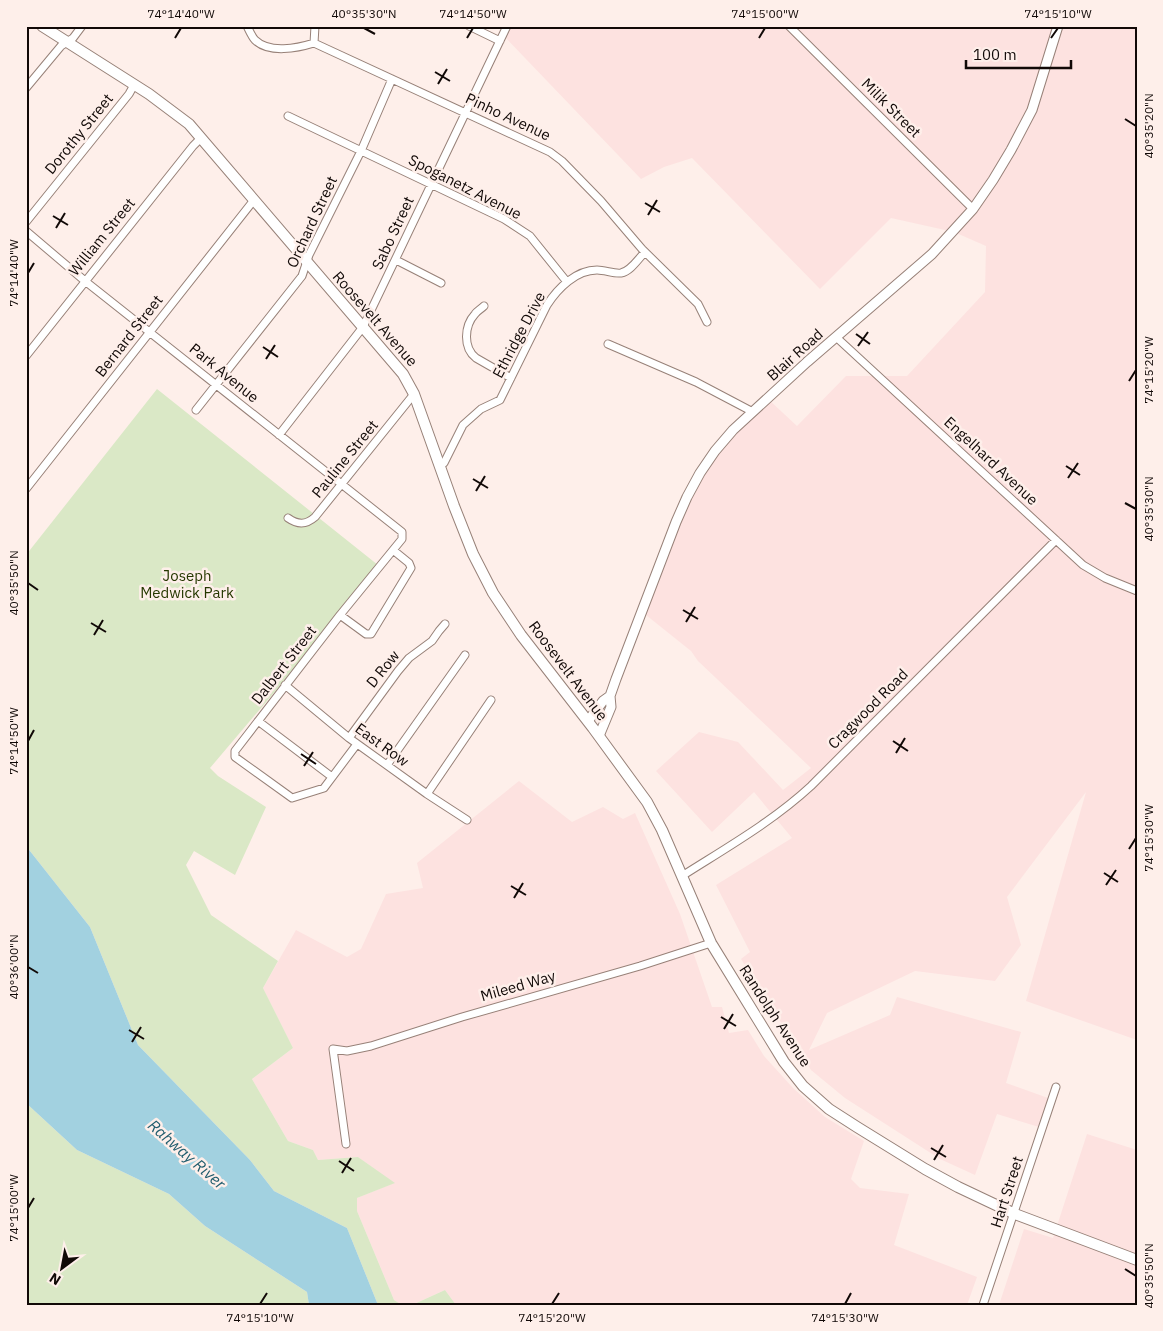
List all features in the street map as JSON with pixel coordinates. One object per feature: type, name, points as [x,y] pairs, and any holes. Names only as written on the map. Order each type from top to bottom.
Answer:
[{"type":"main road","name":"Roosevelt Avenue","points":[[42,26],[177,114],[202,138],[307,263],[404,374],[414,394],[473,554],[493,593],[521,635],[599,736]]},
{"type":"main road","name":"Randolph Avenue","points":[[599,736],[647,802],[662,830],[711,943],[784,1062],[803,1086],[860,1129],[925,1169],[1015,1214],[1137,1260]]},
{"type":"street","points":[[26,88],[61,46],[74,38],[82,26]]},
{"type":"street","points":[[246,26],[255,40],[266,47],[273,48],[304,46],[314,43],[315,26]]},
{"type":"street","points":[[469,26],[500,41]]},
{"type":"street","name":"Sabo Street","points":[[279,435],[363,328],[507,26]]},
{"type":"street","name":"Milik Street","points":[[790,26],[973,209]]},
{"type":"street","name":"Blair Road","points":[[599,736],[611,707],[610,696],[687,497],[700,473],[733,430],[932,254],[973,209],[994,180],[1032,110],[1058,26]]},
{"type":"street","name":"Pinho Avenue","points":[[314,43],[556,156],[601,201],[644,252],[698,304],[707,322]]},
{"type":"street","name":"Orchard Street","points":[[196,410],[302,276],[309,255],[361,151],[392,79]]},
{"type":"street","name":"Dorothy Street","points":[[26,222],[129,94],[134,85]]},
{"type":"street","name":"Spoganetz Avenue","points":[[288,116],[504,219],[530,236],[567,282]]},
{"type":"street","name":"William Street","points":[[26,356],[193,146],[202,138]]},
{"type":"street","name":"Bernard Street","points":[[26,489],[29,480],[254,200]]},
{"type":"street","name":"Park Avenue","points":[[26,231],[85,281],[400,530],[403,536]]},
{"type":"street","name":"Ethridge Drive","points":[[439,465],[444,463],[463,425],[481,409],[500,400],[548,305],[567,282],[591,270],[620,273],[628,270],[644,252]]},
{"type":"street","points":[[396,260],[441,283]]},
{"type":"street","points":[[484,306],[474,314],[468,326],[467,346],[471,354],[476,358],[511,378]]},
{"type":"street","name":"Engelhard Avenue","points":[[836,337],[1088,568],[1105,578],[1137,591]]},
{"type":"street","points":[[608,344],[696,382],[753,412]]},
{"type":"street","name":"Pauline Street","points":[[288,518],[295,523],[309,522],[315,517],[414,394]]},
{"type":"street","name":"Dalbert Street","points":[[332,777],[324,788],[292,798],[235,757],[235,751],[403,536]]},
{"type":"street","name":"Cragwood Road","points":[[682,876],[763,825],[791,804],[1056,540]]},
{"type":"street","points":[[340,615],[366,634],[371,634],[411,568],[409,563],[393,550]]},
{"type":"street","name":"D Row","points":[[349,738],[409,658],[432,641],[439,630],[446,624]]},
{"type":"street","points":[[388,765],[466,655]]},
{"type":"street","name":"East Row","points":[[286,685],[357,744],[427,794],[468,820]]},
{"type":"street","points":[[588,721],[610,696]]},
{"type":"street","points":[[427,794],[491,700]]},
{"type":"street","points":[[258,721],[332,777],[357,744]]},
{"type":"street","name":"Mileed Way","points":[[346,1144],[333,1050],[347,1051],[371,1046],[711,943]]},
{"type":"street","name":"Hart Street","points":[[983,1305],[1056,1087]]},
{"type":"shaded area","points":[[506,26],[1137,26],[1137,1040],[1026,1001],[1086,792],[1007,897],[1021,945],[995,981],[915,971],[827,1013],[809,1050],[890,1015],[897,997],[1021,1032],[1006,1083],[1048,1098],[1039,1127],[997,1114],[975,1175],[940,1159],[845,1098],[811,1070],[741,959],[750,952],[716,885],[792,838],[754,792],[712,832],[656,771],[699,732],[738,742],[783,790],[811,768],[698,661],[691,651],[641,611],[706,461],[768,399],[797,426],[846,376],[907,376],[985,292],[986,246],[954,232],[891,218],[820,289],[692,158],[664,167],[641,179],[502,34]]},
{"type":"shaded area","points":[[519,781],[572,822],[603,807],[623,819],[635,813],[680,914],[712,1007],[722,1007],[729,1033],[748,1030],[764,1056],[793,1088],[825,1117],[864,1141],[851,1179],[860,1188],[909,1194],[894,1245],[977,1277],[967,1305],[456,1305],[445,1290],[412,1305],[402,1305],[394,1300],[357,1211],[357,1198],[394,1183],[358,1157],[318,1160],[313,1150],[288,1141],[252,1079],[293,1048],[263,988],[296,930],[347,957],[361,949],[386,894],[423,888],[417,863]]},
{"type":"shaded area","points":[[1087,1134],[1137,1150],[1137,1305],[999,1305],[1024,1229],[1053,1238]]},
{"type":"green space","name":"Joseph Medwick Park","points":[[157,389],[378,565],[340,615],[210,768],[218,776],[266,807],[235,875],[194,851],[186,865],[211,915],[278,961],[263,988],[293,1048],[252,1079],[288,1141],[313,1150],[318,1160],[358,1157],[395,1183],[357,1198],[357,1211],[394,1300],[402,1305],[378,1305],[347,1228],[274,1191],[250,1160],[138,1045],[90,927],[26,846],[26,555]]},
{"type":"green space","points":[[26,1103],[77,1150],[169,1194],[205,1226],[307,1292],[309,1305],[26,1305]]},
{"type":"green space","points":[[445,1290],[456,1305],[412,1305]]},
{"type":"water","name":"Rahway River","points":[[26,846],[90,927],[138,1045],[250,1160],[274,1191],[347,1228],[378,1305],[309,1305],[307,1292],[205,1226],[169,1194],[77,1150],[26,1103]]}]
